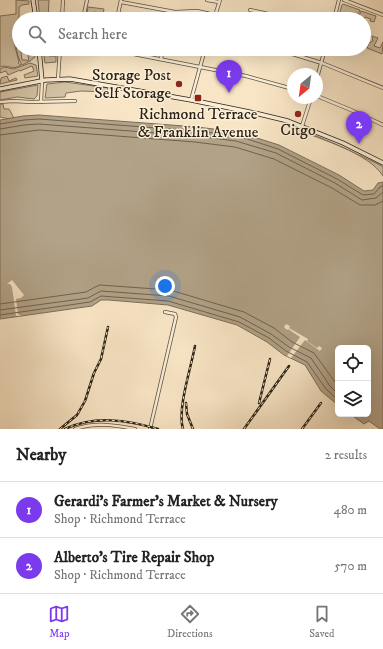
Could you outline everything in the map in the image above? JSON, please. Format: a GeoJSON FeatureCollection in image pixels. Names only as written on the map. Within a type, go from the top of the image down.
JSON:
{"type":"FeatureCollection","features":[{"type":"Feature","properties":{"kind":"main road"},"geometry":{"type":"LineString","coordinates":[[33,0],[35,12]]}},
{"type":"Feature","properties":{"kind":"main road"},"geometry":{"type":"LineString","coordinates":[[40,56],[42,81]]}},
{"type":"Feature","properties":{"kind":"main road"},"geometry":{"type":"LineString","coordinates":[[0,89],[58,79],[86,80],[191,100],[263,115],[302,126],[343,143],[383,163]]}},
{"type":"Feature","properties":{"kind":"street"},"geometry":{"type":"LineString","coordinates":[[63,12],[64,0]]}},
{"type":"Feature","properties":{"kind":"street"},"geometry":{"type":"LineString","coordinates":[[84,12],[87,0]]}},
{"type":"Feature","properties":{"kind":"street"},"geometry":{"type":"LineString","coordinates":[[207,0],[219,1],[216,12]]}},
{"type":"Feature","properties":{"kind":"street"},"geometry":{"type":"LineString","coordinates":[[336,12],[340,0]]}},
{"type":"Feature","properties":{"kind":"street"},"geometry":{"type":"LineString","coordinates":[[344,0],[383,15]]}},
{"type":"Feature","properties":{"kind":"street"},"geometry":{"type":"LineString","coordinates":[[119,12],[121,1],[175,12],[202,12]]}},
{"type":"Feature","properties":{"kind":"street"},"geometry":{"type":"LineString","coordinates":[[250,10],[259,12]]}},
{"type":"Feature","properties":{"kind":"street"},"geometry":{"type":"LineString","coordinates":[[58,79],[60,56]]}},
{"type":"Feature","properties":{"kind":"street"},"geometry":{"type":"LineString","coordinates":[[145,56],[253,78],[287,87]]}},
{"type":"Feature","properties":{"kind":"street"},"geometry":{"type":"LineString","coordinates":[[191,100],[203,56]]}},
{"type":"Feature","properties":{"kind":"street"},"geometry":{"type":"LineString","coordinates":[[303,56],[383,88]]}},
{"type":"Feature","properties":{"kind":"street"},"geometry":{"type":"LineString","coordinates":[[320,68],[324,56]]}},
{"type":"Feature","properties":{"kind":"street"},"geometry":{"type":"LineString","coordinates":[[41,102],[42,81]]}},
{"type":"Feature","properties":{"kind":"street"},"geometry":{"type":"LineString","coordinates":[[323,98],[383,125]]}},
{"type":"Feature","properties":{"kind":"street"},"geometry":{"type":"LineString","coordinates":[[0,102],[75,101]]}},
{"type":"Feature","properties":{"kind":"street"},"geometry":{"type":"LineString","coordinates":[[302,126],[309,104]]}},
{"type":"Feature","properties":{"kind":"street"},"geometry":{"type":"LineString","coordinates":[[150,429],[176,316],[175,314],[165,312]]}},
{"type":"Feature","properties":{"kind":"street"},"geometry":{"type":"LineString","coordinates":[[75,429],[100,424],[135,429]]}},
{"type":"Feature","properties":{"kind":"shaded area"},"geometry":{"type":"Polygon","coordinates":[[[16,0],[29,1],[29,4],[22,5],[19,7],[19,12],[16,12],[16,0]]]}},
{"type":"Feature","properties":{"kind":"shaded area"},"geometry":{"type":"Polygon","coordinates":[[[38,0],[49,0],[48,12],[39,12],[38,0]]]}},
{"type":"Feature","properties":{"kind":"shaded area"},"geometry":{"type":"Polygon","coordinates":[[[343,4],[360,10],[359,12],[340,12],[343,4]]]}},
{"type":"Feature","properties":{"kind":"shaded area"},"geometry":{"type":"Polygon","coordinates":[[[88,7],[104,9],[103,12],[87,12],[88,7]]]}},
{"type":"Feature","properties":{"kind":"shaded area"},"geometry":{"type":"Polygon","coordinates":[[[12,14],[12,56],[17,56],[18,63],[21,65],[18,67],[0,67],[0,16],[12,14]]]}},
{"type":"Feature","properties":{"kind":"shaded area"},"geometry":{"type":"Polygon","coordinates":[[[371,14],[376,16],[374,22],[371,21],[371,14]]]}},
{"type":"Feature","properties":{"kind":"shaded area"},"geometry":{"type":"Polygon","coordinates":[[[372,36],[378,38],[374,46],[380,48],[383,42],[382,54],[371,50],[371,42],[373,41],[372,36]]]}},
{"type":"Feature","properties":{"kind":"shaded area"},"geometry":{"type":"Polygon","coordinates":[[[18,56],[22,56],[22,60],[27,60],[28,62],[22,65],[18,56]]]}},
{"type":"Feature","properties":{"kind":"shaded area"},"geometry":{"type":"Polygon","coordinates":[[[28,56],[35,56],[35,57],[29,62],[28,56]]]}},
{"type":"Feature","properties":{"kind":"shaded area"},"geometry":{"type":"Polygon","coordinates":[[[44,56],[56,56],[56,62],[45,63],[44,56]]]}},
{"type":"Feature","properties":{"kind":"shaded area"},"geometry":{"type":"Polygon","coordinates":[[[30,63],[36,65],[38,76],[25,78],[24,75],[34,71],[32,66],[8,75],[6,71],[0,73],[0,69],[4,67],[14,69],[30,63]]]}},
{"type":"Feature","properties":{"kind":"shaded area"},"geometry":{"type":"Polygon","coordinates":[[[7,76],[9,81],[16,78],[17,80],[0,84],[1,78],[7,76]]]}},
{"type":"Feature","properties":{"kind":"shaded area"},"geometry":{"type":"Polygon","coordinates":[[[65,82],[108,88],[107,92],[81,91],[66,93],[65,97],[45,98],[47,84],[65,82]]]}},
{"type":"Feature","properties":{"kind":"shaded area"},"geometry":{"type":"Polygon","coordinates":[[[38,85],[37,96],[34,99],[17,97],[0,100],[0,92],[38,85]]]}},
{"type":"Feature","properties":{"kind":"shaded area"},"geometry":{"type":"Polygon","coordinates":[[[0,104],[3,104],[4,109],[9,109],[14,118],[10,119],[0,117],[0,104]]]}},
{"type":"Feature","properties":{"kind":"shaded area"},"geometry":{"type":"Polygon","coordinates":[[[295,127],[340,146],[380,165],[383,167],[383,176],[367,160],[330,142],[295,129],[295,127]]]}},
{"type":"Feature","properties":{"kind":"water"},"geometry":{"type":"Polygon","coordinates":[[[39,115],[197,127],[238,132],[279,145],[339,175],[364,191],[373,190],[378,183],[383,182],[383,429],[380,429],[369,421],[364,424],[354,417],[371,417],[371,345],[335,345],[335,403],[321,391],[305,365],[284,355],[267,342],[237,325],[168,305],[101,300],[92,306],[0,319],[0,120],[39,115]]]}},
{"type":"Feature","properties":{"kind":"pier"},"geometry":{"type":"Polygon","coordinates":[[[12,280],[24,295],[21,298],[16,299],[18,314],[21,316],[16,316],[12,287],[10,284],[7,284],[12,280]]]}},
{"type":"Feature","properties":{"kind":"pier"},"geometry":{"type":"Polygon","coordinates":[[[286,324],[290,326],[289,328],[308,339],[307,341],[317,348],[319,346],[322,348],[320,351],[305,340],[291,358],[287,356],[300,337],[288,329],[287,330],[284,327],[286,324]]]}},
{"type":"Feature","properties":{"kind":"railway"},"geometry":{"type":"LineString","coordinates":[[60,429],[77,415],[85,401],[94,373],[101,359],[108,327]]}},
{"type":"Feature","properties":{"kind":"railway"},"geometry":{"type":"LineString","coordinates":[[183,429],[183,400],[195,346]]}},
{"type":"Feature","properties":{"kind":"railway"},"geometry":{"type":"LineString","coordinates":[[259,403],[270,359]]}},
{"type":"Feature","properties":{"kind":"railway"},"geometry":{"type":"LineString","coordinates":[[244,429],[289,366]]}},
{"type":"Feature","properties":{"kind":"railway"},"geometry":{"type":"LineString","coordinates":[[186,403],[187,414],[193,429]]}},
{"type":"Feature","properties":{"kind":"railway"},"geometry":{"type":"LineString","coordinates":[[302,429],[321,403]]}},
{"type":"Feature","properties":{"kind":"railway"},"geometry":{"type":"LineString","coordinates":[[65,429],[99,420],[123,421],[158,429]]}},
{"type":"Feature","properties":{"kind":"place","name":"Storage Post Self Storage"},"geometry":{"type":"Point","coordinates":[179,84]}},
{"type":"Feature","properties":{"kind":"place","name":"Gerardi's Farmer's Market & Nursery"},"geometry":{"type":"Point","coordinates":[229,93]}},
{"type":"Feature","properties":{"kind":"place","name":"Richmond Terrace & Franklin Avenue"},"geometry":{"type":"Point","coordinates":[198,98]}},
{"type":"Feature","properties":{"kind":"place","name":"Citgo"},"geometry":{"type":"Point","coordinates":[298,114]}},
{"type":"Feature","properties":{"kind":"place","name":"Alberto's Tire Repair Shop"},"geometry":{"type":"Point","coordinates":[359,144]}}]}
